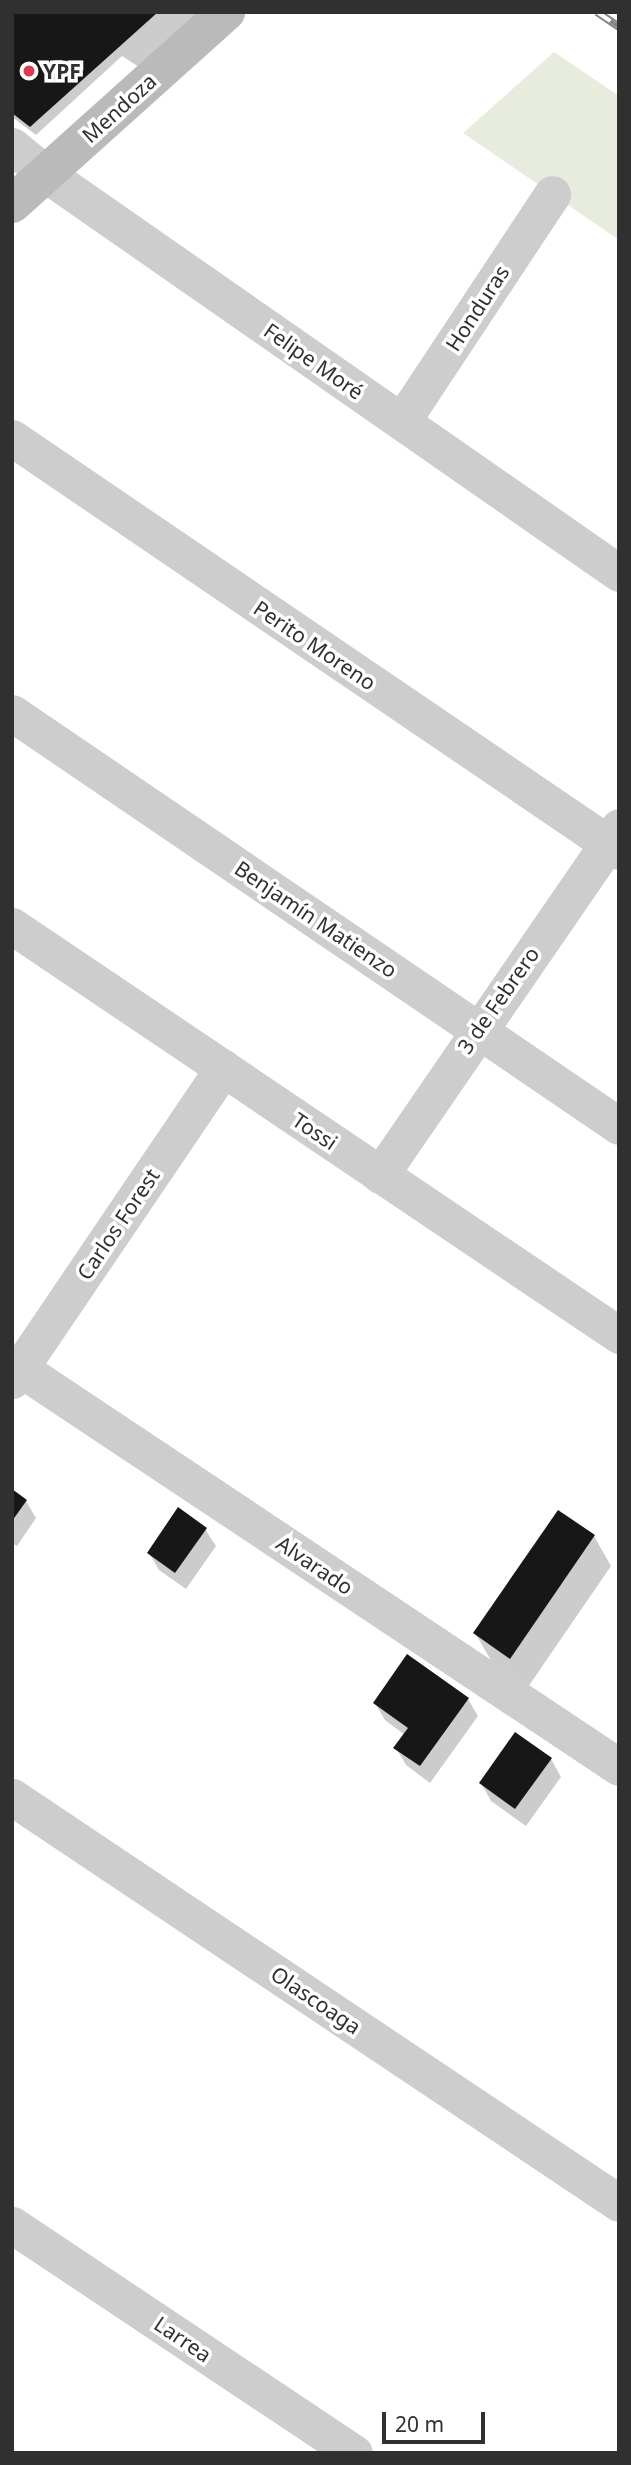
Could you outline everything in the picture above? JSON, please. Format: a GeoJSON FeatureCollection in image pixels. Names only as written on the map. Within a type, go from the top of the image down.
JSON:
{"type":"FeatureCollection","features":[{"type":"Feature","properties":{"kind":"main road","name":"Mendoza"},"geometry":{"type":"LineString","coordinates":[[12,204],[226,12]]}},
{"type":"Feature","properties":{"kind":"street","name":"Felipe Moré"},"geometry":{"type":"LineString","coordinates":[[12,146],[46,174],[619,573]]}},
{"type":"Feature","properties":{"kind":"street","name":"Honduras"},"geometry":{"type":"LineString","coordinates":[[402,421],[552,194]]}},
{"type":"Feature","properties":{"kind":"street","name":"Perito Moreno"},"geometry":{"type":"LineString","coordinates":[[12,438],[615,841]]}},
{"type":"Feature","properties":{"kind":"street","name":"Benjamín Matienzo"},"geometry":{"type":"LineString","coordinates":[[12,713],[619,1126]]}},
{"type":"Feature","properties":{"kind":"street","name":"3 de Febrero"},"geometry":{"type":"LineString","coordinates":[[380,1175],[477,1030],[615,841]]}},
{"type":"Feature","properties":{"kind":"street","name":"Tossi"},"geometry":{"type":"LineString","coordinates":[[12,926],[619,1335]]}},
{"type":"Feature","properties":{"kind":"street","name":"Carlos Forest"},"geometry":{"type":"LineString","coordinates":[[15,1370],[223,1068]]}},
{"type":"Feature","properties":{"kind":"street","name":"Alvarado"},"geometry":{"type":"LineString","coordinates":[[15,1370],[619,1767]]}},
{"type":"Feature","properties":{"kind":"street","name":"Olascoaga"},"geometry":{"type":"LineString","coordinates":[[12,1797],[619,2203]]}},
{"type":"Feature","properties":{"kind":"street","name":"Larrea"},"geometry":{"type":"LineString","coordinates":[[12,2225],[354,2453]]}},
{"type":"Feature","properties":{"kind":"shaded area"},"geometry":{"type":"Polygon","coordinates":[[[554,52],[619,96],[619,240],[463,133],[554,52]]]}},
{"type":"Feature","properties":{"kind":"building"},"geometry":{"type":"Polygon","coordinates":[[[12,12],[158,12],[30,127],[12,113],[12,12]]]}},
{"type":"Feature","properties":{"kind":"building"},"geometry":{"type":"Polygon","coordinates":[[[12,1489],[27,1500],[12,1521],[12,1489]]]}},
{"type":"Feature","properties":{"kind":"building"},"geometry":{"type":"Polygon","coordinates":[[[178,1507],[207,1528],[175,1573],[147,1553],[178,1507]]]}},
{"type":"Feature","properties":{"kind":"building"},"geometry":{"type":"Polygon","coordinates":[[[558,1510],[595,1535],[510,1659],[473,1633],[558,1510]]]}},
{"type":"Feature","properties":{"kind":"building"},"geometry":{"type":"Polygon","coordinates":[[[407,1654],[469,1698],[420,1766],[393,1748],[408,1728],[373,1703],[407,1654]]]}},
{"type":"Feature","properties":{"kind":"building"},"geometry":{"type":"Polygon","coordinates":[[[515,1732],[552,1758],[515,1809],[479,1783],[515,1732]]]}},
{"type":"Feature","properties":{"kind":"railway"},"geometry":{"type":"LineString","coordinates":[[597,12],[619,27]]}},
{"type":"Feature","properties":{"kind":"place","name":"YPF"},"geometry":{"type":"Point","coordinates":[29,71]}}]}
